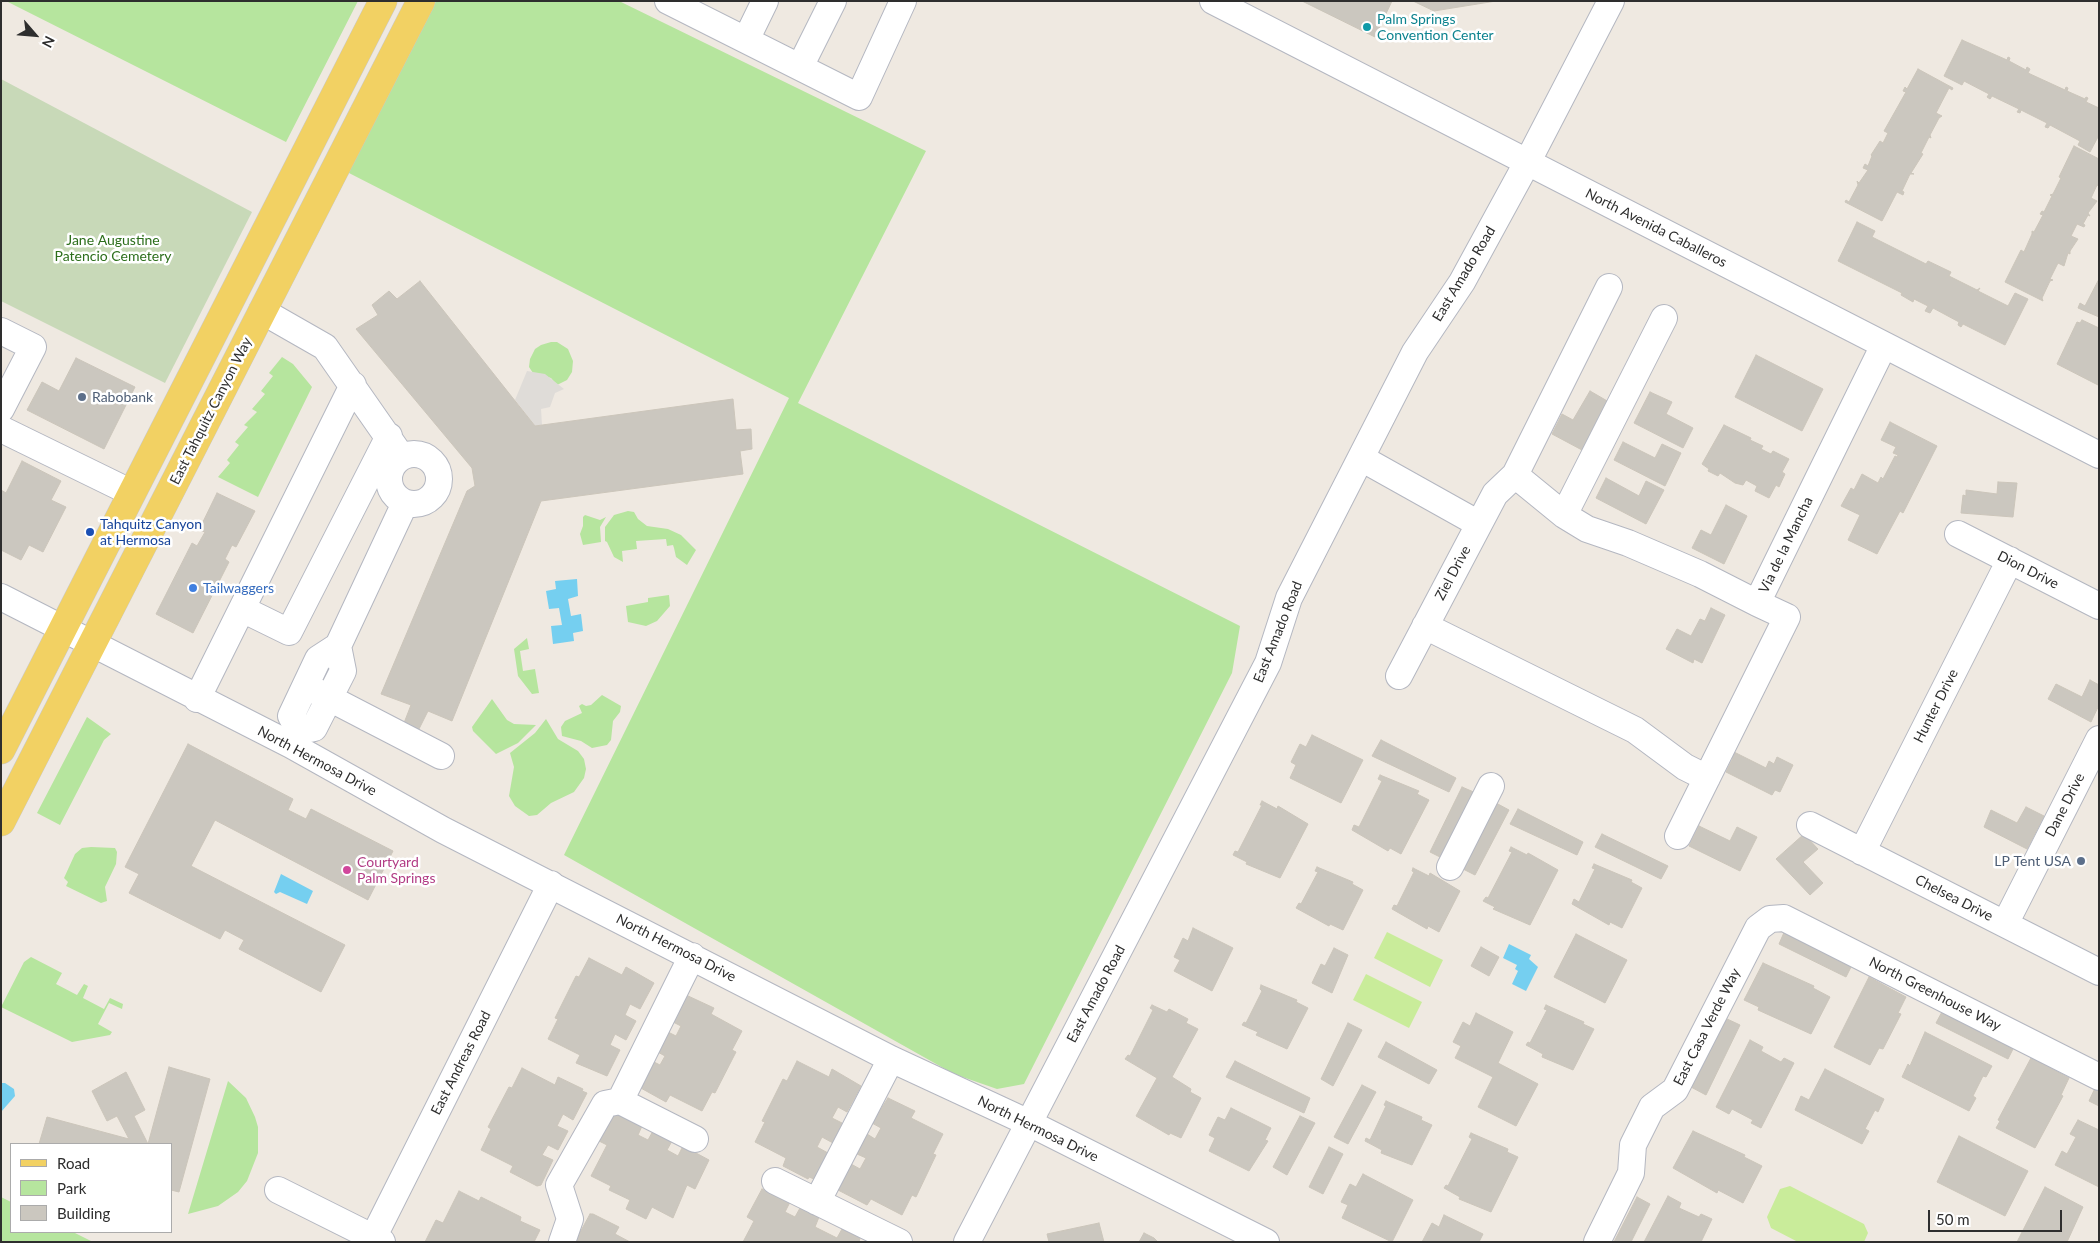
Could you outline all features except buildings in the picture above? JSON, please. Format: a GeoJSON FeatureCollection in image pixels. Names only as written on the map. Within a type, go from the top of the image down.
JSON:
{"type":"FeatureCollection","features":[{"type":"Feature","properties":{"kind":"main road"},"geometry":{"type":"LineString","coordinates":[[1,750],[383,1]]}},
{"type":"Feature","properties":{"kind":"main road","name":"East Tahquitz Canyon Way"},"geometry":{"type":"LineString","coordinates":[[1,822],[421,1]]}},
{"type":"Feature","properties":{"kind":"street"},"geometry":{"type":"LineString","coordinates":[[668,1],[701,9],[746,40],[859,97],[903,1]]}},
{"type":"Feature","properties":{"kind":"street"},"geometry":{"type":"LineString","coordinates":[[746,40],[765,1]]}},
{"type":"Feature","properties":{"kind":"street"},"geometry":{"type":"LineString","coordinates":[[800,67],[833,1]]}},
{"type":"Feature","properties":{"kind":"street","name":"North Avenida Caballeros"},"geometry":{"type":"LineString","coordinates":[[1213,1],[2099,455]]}},
{"type":"Feature","properties":{"kind":"street","name":"East Amado Road"},"geometry":{"type":"LineString","coordinates":[[967,1242],[1268,663],[1289,598],[1415,352],[1462,282],[1528,161],[1611,1]]}},
{"type":"Feature","properties":{"kind":"street","name":"Ziel Drive"},"geometry":{"type":"LineString","coordinates":[[1399,676],[1494,494],[1514,475],[1609,287]]}},
{"type":"Feature","properties":{"kind":"street"},"geometry":{"type":"LineString","coordinates":[[262,311],[325,347],[395,446],[425,457],[432,462],[438,476],[435,492],[422,503],[405,502],[392,492],[389,484],[395,446]]}},
{"type":"Feature","properties":{"kind":"street"},"geometry":{"type":"LineString","coordinates":[[1564,515],[1664,318]]}},
{"type":"Feature","properties":{"kind":"street"},"geometry":{"type":"LineString","coordinates":[[1,331],[33,347],[1,409]]}},
{"type":"Feature","properties":{"kind":"street","name":"Via de la Mancha"},"geometry":{"type":"LineString","coordinates":[[1678,836],[1787,617],[1757,603],[1884,345]]}},
{"type":"Feature","properties":{"kind":"street"},"geometry":{"type":"LineString","coordinates":[[197,699],[353,385]]}},
{"type":"Feature","properties":{"kind":"street"},"geometry":{"type":"LineString","coordinates":[[1,429],[132,493]]}},
{"type":"Feature","properties":{"kind":"street"},"geometry":{"type":"LineString","coordinates":[[242,608],[289,632],[395,446]]}},
{"type":"Feature","properties":{"kind":"street"},"geometry":{"type":"LineString","coordinates":[[1361,458],[1479,524]]}},
{"type":"Feature","properties":{"kind":"street"},"geometry":{"type":"LineString","coordinates":[[1514,475],[1564,515],[1587,529],[1628,543],[1700,574],[1757,603]]}},
{"type":"Feature","properties":{"kind":"street"},"geometry":{"type":"LineString","coordinates":[[338,646],[343,670],[314,728],[296,738],[291,716],[318,659],[338,646],[405,502]]}},
{"type":"Feature","properties":{"kind":"street","name":"Dion Drive"},"geometry":{"type":"LineString","coordinates":[[1958,534],[2099,606]]}},
{"type":"Feature","properties":{"kind":"street","name":"Hunter Drive"},"geometry":{"type":"LineString","coordinates":[[1862,852],[2010,560]]}},
{"type":"Feature","properties":{"kind":"street","name":"North Hermosa Drive"},"geometry":{"type":"LineString","coordinates":[[1,597],[197,699],[296,738],[443,830],[891,1059],[1029,1123],[1250,1239]]}},
{"type":"Feature","properties":{"kind":"street"},"geometry":{"type":"LineString","coordinates":[[1425,626],[1635,730],[1685,767],[1707,778]]}},
{"type":"Feature","properties":{"kind":"street"},"geometry":{"type":"LineString","coordinates":[[306,686],[441,756]]}},
{"type":"Feature","properties":{"kind":"street","name":"Dane Drive"},"geometry":{"type":"LineString","coordinates":[[2004,924],[2099,739]]}},
{"type":"Feature","properties":{"kind":"street"},"geometry":{"type":"LineString","coordinates":[[1450,867],[1491,786]]}},
{"type":"Feature","properties":{"kind":"street","name":"Chelsea Drive"},"geometry":{"type":"LineString","coordinates":[[1810,825],[2099,972]]}},
{"type":"Feature","properties":{"kind":"street","name":"East Andreas Road"},"geometry":{"type":"LineString","coordinates":[[375,1240],[551,884]]}},
{"type":"Feature","properties":{"kind":"street","name":"North Greenhouse Way"},"geometry":{"type":"LineString","coordinates":[[1770,919],[1784,918],[2099,1077]]}},
{"type":"Feature","properties":{"kind":"street","name":"East Casa Verde Way"},"geometry":{"type":"LineString","coordinates":[[1598,1242],[1631,1173],[1633,1145],[1652,1107],[1676,1090],[1758,928],[1770,919]]}},
{"type":"Feature","properties":{"kind":"street"},"geometry":{"type":"LineString","coordinates":[[620,1101],[692,956]]}},
{"type":"Feature","properties":{"kind":"street"},"geometry":{"type":"LineString","coordinates":[[817,1202],[891,1059]]}},
{"type":"Feature","properties":{"kind":"street"},"geometry":{"type":"LineString","coordinates":[[562,1242],[570,1219],[559,1185],[605,1104],[620,1101],[695,1139]]}},
{"type":"Feature","properties":{"kind":"street"},"geometry":{"type":"LineString","coordinates":[[775,1181],[899,1242]]}},
{"type":"Feature","properties":{"kind":"street"},"geometry":{"type":"LineString","coordinates":[[278,1190],[375,1240]]}},
{"type":"Feature","properties":{"kind":"green space"},"geometry":{"type":"Polygon","coordinates":[[[6,1],[358,1],[286,142],[6,1]]]}},
{"type":"Feature","properties":{"kind":"green space"},"geometry":{"type":"Polygon","coordinates":[[[436,1],[619,1],[926,151],[798,403],[1240,626],[1232,673],[1024,1084],[997,1089],[954,1074],[564,855],[789,398],[347,172],[436,1]]]}},
{"type":"Feature","properties":{"kind":"green space","name":"Jane Augustine Patencio Cemetery"},"geometry":{"type":"Polygon","coordinates":[[[1,79],[252,212],[165,383],[1,301],[1,79]]]}},
{"type":"Feature","properties":{"kind":"green space"},"geometry":{"type":"Polygon","coordinates":[[[551,342],[557,342],[568,349],[573,361],[572,372],[567,380],[557,385],[551,378],[533,373],[529,367],[530,359],[535,349],[551,342]]]}},
{"type":"Feature","properties":{"kind":"green space"},"geometry":{"type":"Polygon","coordinates":[[[282,357],[293,364],[312,387],[258,497],[218,477],[230,463],[227,460],[239,445],[235,442],[248,427],[244,425],[257,412],[252,409],[265,394],[261,391],[273,376],[269,373],[282,357]]]}},
{"type":"Feature","properties":{"kind":"green space"},"geometry":{"type":"Polygon","coordinates":[[[628,511],[634,512],[638,519],[647,526],[668,529],[681,535],[696,550],[687,565],[676,557],[673,545],[667,546],[666,539],[636,541],[637,549],[622,551],[623,562],[614,557],[605,541],[605,527],[614,515],[628,511]]]}},
{"type":"Feature","properties":{"kind":"green space"},"geometry":{"type":"Polygon","coordinates":[[[585,515],[600,520],[606,517],[600,527],[601,542],[583,545],[580,534],[585,515]]]}},
{"type":"Feature","properties":{"kind":"green space"},"geometry":{"type":"Polygon","coordinates":[[[669,595],[670,606],[657,621],[646,626],[628,622],[626,606],[648,602],[648,598],[669,595]]]}},
{"type":"Feature","properties":{"kind":"green space"},"geometry":{"type":"Polygon","coordinates":[[[527,638],[529,649],[520,651],[523,671],[535,669],[539,693],[532,694],[518,676],[514,649],[527,638]]]}},
{"type":"Feature","properties":{"kind":"green space"},"geometry":{"type":"Polygon","coordinates":[[[602,695],[621,706],[620,712],[613,721],[611,740],[607,745],[592,748],[581,741],[562,736],[561,727],[565,721],[582,713],[579,706],[582,704],[586,706],[591,705],[602,695]]]}},
{"type":"Feature","properties":{"kind":"green space"},"geometry":{"type":"Polygon","coordinates":[[[492,699],[507,720],[514,724],[536,725],[518,743],[496,754],[473,731],[472,727],[492,699]]]}},
{"type":"Feature","properties":{"kind":"green space"},"geometry":{"type":"Polygon","coordinates":[[[87,717],[111,734],[104,740],[60,825],[37,813],[87,717]]]}},
{"type":"Feature","properties":{"kind":"green space"},"geometry":{"type":"Polygon","coordinates":[[[546,719],[558,739],[578,751],[584,759],[586,769],[584,778],[574,792],[551,803],[537,815],[529,816],[515,806],[509,796],[514,767],[510,753],[535,733],[546,719]]]}},
{"type":"Feature","properties":{"kind":"green space"},"geometry":{"type":"Polygon","coordinates":[[[82,848],[115,848],[117,852],[116,864],[105,887],[107,901],[101,903],[66,886],[68,882],[64,878],[75,854],[82,848]]]}},
{"type":"Feature","properties":{"kind":"green space"},"geometry":{"type":"Polygon","coordinates":[[[1387,932],[1443,960],[1430,987],[1374,958],[1387,932]]]}},
{"type":"Feature","properties":{"kind":"green space"},"geometry":{"type":"Polygon","coordinates":[[[31,957],[62,973],[56,984],[77,995],[84,984],[88,986],[83,998],[104,1009],[110,998],[123,1004],[122,1009],[109,1003],[98,1024],[112,1032],[110,1035],[72,1042],[1,1007],[24,962],[31,957]]]}},
{"type":"Feature","properties":{"kind":"green space"},"geometry":{"type":"Polygon","coordinates":[[[1366,974],[1422,1002],[1409,1028],[1353,1000],[1366,974]]]}},
{"type":"Feature","properties":{"kind":"green space"},"geometry":{"type":"Polygon","coordinates":[[[228,1081],[246,1098],[255,1117],[258,1127],[258,1153],[247,1181],[238,1192],[218,1206],[188,1214],[228,1081]]]}},
{"type":"Feature","properties":{"kind":"green space"},"geometry":{"type":"Polygon","coordinates":[[[1790,1186],[1864,1224],[1868,1233],[1864,1242],[1798,1242],[1771,1228],[1767,1217],[1780,1189],[1790,1186]]]}},
{"type":"Feature","properties":{"kind":"green space"},"geometry":{"type":"Polygon","coordinates":[[[1,1197],[10,1202],[10,1233],[75,1233],[93,1242],[1,1242],[1,1197]]]}},
{"type":"Feature","properties":{"kind":"shaded area"},"geometry":{"type":"Polygon","coordinates":[[[527,371],[545,374],[564,389],[555,393],[550,407],[541,409],[542,425],[535,426],[515,400],[527,371]]]}},
{"type":"Feature","properties":{"kind":"water"},"geometry":{"type":"Polygon","coordinates":[[[577,579],[578,596],[568,599],[571,616],[581,614],[583,631],[573,633],[574,641],[553,644],[551,626],[562,625],[559,608],[549,609],[546,591],[556,589],[555,581],[577,579]]]}},
{"type":"Feature","properties":{"kind":"water"},"geometry":{"type":"Polygon","coordinates":[[[281,874],[313,891],[307,904],[280,892],[276,894],[274,892],[281,874]]]}},
{"type":"Feature","properties":{"kind":"water"},"geometry":{"type":"Polygon","coordinates":[[[1509,944],[1531,955],[1529,959],[1538,967],[1526,991],[1512,984],[1518,971],[1515,969],[1517,965],[1503,958],[1509,944]]]}},
{"type":"Feature","properties":{"kind":"water"},"geometry":{"type":"Polygon","coordinates":[[[1,1083],[5,1083],[14,1089],[15,1096],[1,1112],[1,1083]]]}},
{"type":"Feature","properties":{"kind":"place","name":"Palm Springs Convention Center"},"geometry":{"type":"Point","coordinates":[1367,27]}},
{"type":"Feature","properties":{"kind":"place","name":"Rabobank"},"geometry":{"type":"Point","coordinates":[82,397]}},
{"type":"Feature","properties":{"kind":"place","name":"Tahquitz Canyon at Hermosa"},"geometry":{"type":"Point","coordinates":[90,532]}},
{"type":"Feature","properties":{"kind":"place","name":"Tailwaggers"},"geometry":{"type":"Point","coordinates":[193,588]}},
{"type":"Feature","properties":{"kind":"place","name":"LP Tent USA"},"geometry":{"type":"Point","coordinates":[2081,861]}},
{"type":"Feature","properties":{"kind":"place","name":"Courtyard Palm Springs"},"geometry":{"type":"Point","coordinates":[347,870]}}]}
